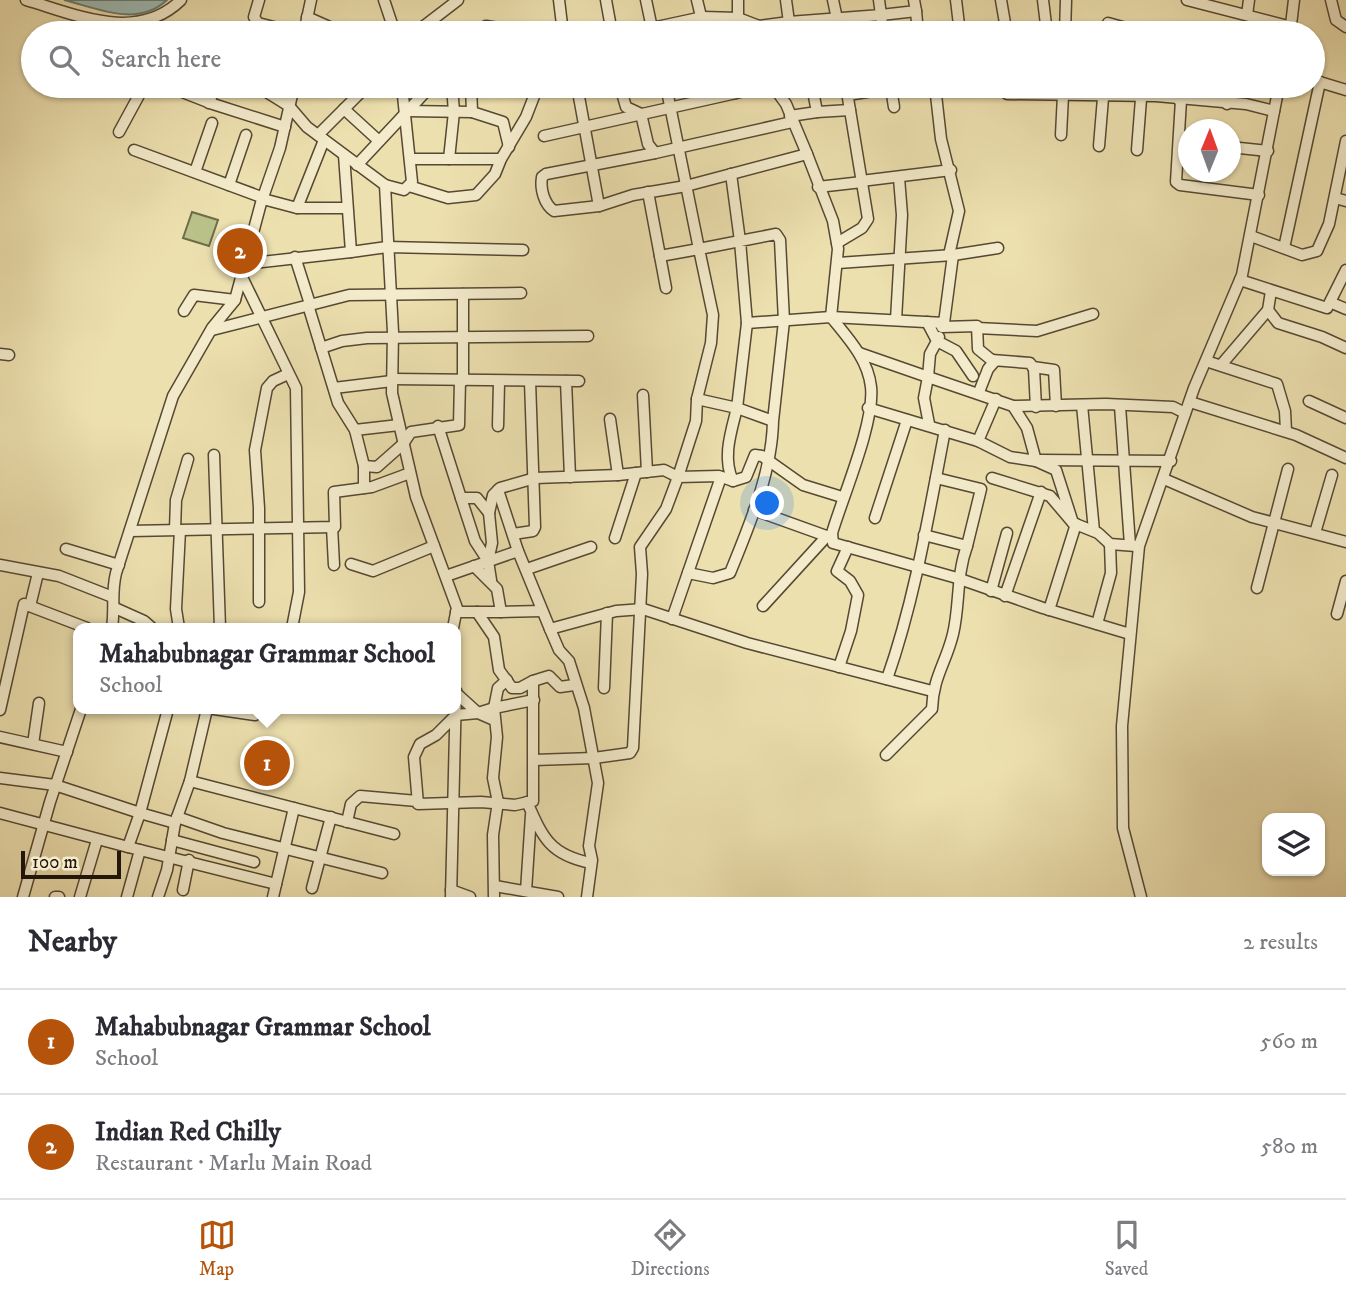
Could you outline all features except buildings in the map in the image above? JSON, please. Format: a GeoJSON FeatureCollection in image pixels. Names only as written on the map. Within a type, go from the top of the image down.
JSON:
{"type":"FeatureCollection","features":[{"type":"Feature","properties":{"kind":"street"},"geometry":{"type":"LineString","coordinates":[[26,0],[101,21]]}},
{"type":"Feature","properties":{"kind":"street"},"geometry":{"type":"LineString","coordinates":[[146,21],[167,13],[181,0]]}},
{"type":"Feature","properties":{"kind":"street"},"geometry":{"type":"LineString","coordinates":[[257,21],[254,17],[259,0]]}},
{"type":"Feature","properties":{"kind":"street"},"geometry":{"type":"LineString","coordinates":[[306,21],[311,0]]}},
{"type":"Feature","properties":{"kind":"street"},"geometry":{"type":"LineString","coordinates":[[384,0],[391,21]]}},
{"type":"Feature","properties":{"kind":"street"},"geometry":{"type":"LineString","coordinates":[[431,21],[458,0]]}},
{"type":"Feature","properties":{"kind":"street"},"geometry":{"type":"LineString","coordinates":[[559,0],[562,21]]}},
{"type":"Feature","properties":{"kind":"street"},"geometry":{"type":"LineString","coordinates":[[606,0],[610,21]]}},
{"type":"Feature","properties":{"kind":"street"},"geometry":{"type":"LineString","coordinates":[[646,0],[651,21]]}},
{"type":"Feature","properties":{"kind":"street"},"geometry":{"type":"LineString","coordinates":[[697,0],[704,21]]}},
{"type":"Feature","properties":{"kind":"street"},"geometry":{"type":"LineString","coordinates":[[738,0],[738,18]]}},
{"type":"Feature","properties":{"kind":"street"},"geometry":{"type":"LineString","coordinates":[[786,0],[789,21]]}},
{"type":"Feature","properties":{"kind":"street"},"geometry":{"type":"LineString","coordinates":[[833,0],[838,19]]}},
{"type":"Feature","properties":{"kind":"street"},"geometry":{"type":"LineString","coordinates":[[879,0],[882,21]]}},
{"type":"Feature","properties":{"kind":"street"},"geometry":{"type":"LineString","coordinates":[[956,0],[959,21]]}},
{"type":"Feature","properties":{"kind":"street"},"geometry":{"type":"LineString","coordinates":[[1001,0],[1004,21]]}},
{"type":"Feature","properties":{"kind":"street"},"geometry":{"type":"LineString","coordinates":[[1043,0],[1046,21]]}},
{"type":"Feature","properties":{"kind":"street"},"geometry":{"type":"LineString","coordinates":[[1065,21],[1066,0]]}},
{"type":"Feature","properties":{"kind":"street"},"geometry":{"type":"LineString","coordinates":[[1187,0],[1265,21]]}},
{"type":"Feature","properties":{"kind":"street"},"geometry":{"type":"LineString","coordinates":[[1247,15],[1249,0]]}},
{"type":"Feature","properties":{"kind":"street"},"geometry":{"type":"LineString","coordinates":[[1292,21],[1294,0]]}},
{"type":"Feature","properties":{"kind":"street"},"geometry":{"type":"LineString","coordinates":[[1331,0],[1336,20],[1346,27]]}},
{"type":"Feature","properties":{"kind":"street"},"geometry":{"type":"LineString","coordinates":[[805,21],[881,15],[915,5]]}},
{"type":"Feature","properties":{"kind":"street"},"geometry":{"type":"LineString","coordinates":[[689,21],[703,17],[738,18],[744,21]]}},
{"type":"Feature","properties":{"kind":"street"},"geometry":{"type":"LineString","coordinates":[[307,18],[314,21]]}},
{"type":"Feature","properties":{"kind":"street"},"geometry":{"type":"LineString","coordinates":[[1325,84],[1346,90]]}},
{"type":"Feature","properties":{"kind":"street"},"geometry":{"type":"LineString","coordinates":[[120,132],[138,98]]}},
{"type":"Feature","properties":{"kind":"street"},"geometry":{"type":"LineString","coordinates":[[197,98],[285,127]]}},
{"type":"Feature","properties":{"kind":"street"},"geometry":{"type":"LineString","coordinates":[[209,103],[211,98]]}},
{"type":"Feature","properties":{"kind":"street"},"geometry":{"type":"LineString","coordinates":[[276,98],[289,106],[321,138],[385,185],[404,190],[412,182],[404,98]]}},
{"type":"Feature","properties":{"kind":"street"},"geometry":{"type":"LineString","coordinates":[[113,623],[115,608],[110,596],[118,565],[173,397],[212,330],[234,300],[285,127],[291,98]]}},
{"type":"Feature","properties":{"kind":"street"},"geometry":{"type":"LineString","coordinates":[[297,208],[321,138],[355,98]]}},
{"type":"Feature","properties":{"kind":"street"},"geometry":{"type":"LineString","coordinates":[[358,165],[420,98]]}},
{"type":"Feature","properties":{"kind":"street"},"geometry":{"type":"LineString","coordinates":[[449,159],[453,98]]}},
{"type":"Feature","properties":{"kind":"street"},"geometry":{"type":"LineString","coordinates":[[471,98],[472,112]]}},
{"type":"Feature","properties":{"kind":"street"},"geometry":{"type":"LineString","coordinates":[[409,186],[448,198],[476,195],[495,174],[533,98]]}},
{"type":"Feature","properties":{"kind":"street"},"geometry":{"type":"LineString","coordinates":[[579,98],[599,206]]}},
{"type":"Feature","properties":{"kind":"street"},"geometry":{"type":"LineString","coordinates":[[623,98],[626,107],[641,114]]}},
{"type":"Feature","properties":{"kind":"street"},"geometry":{"type":"LineString","coordinates":[[534,760],[594,758],[630,753],[633,748],[640,609],[640,547],[666,509],[696,421],[697,399],[711,342],[713,315],[669,98]]}},
{"type":"Feature","properties":{"kind":"street"},"geometry":{"type":"LineString","coordinates":[[544,136],[672,108],[705,98]]}},
{"type":"Feature","properties":{"kind":"street"},"geometry":{"type":"LineString","coordinates":[[762,607],[830,537],[862,444],[871,388],[859,353],[831,317],[838,263],[833,221],[807,154],[780,98]]}},
{"type":"Feature","properties":{"kind":"street"},"geometry":{"type":"LineString","coordinates":[[814,98],[817,112]]}},
{"type":"Feature","properties":{"kind":"street"},"geometry":{"type":"LineString","coordinates":[[837,243],[862,228],[867,219],[848,98]]}},
{"type":"Feature","properties":{"kind":"street"},"geometry":{"type":"LineString","coordinates":[[893,98],[894,107]]}},
{"type":"Feature","properties":{"kind":"street"},"geometry":{"type":"LineString","coordinates":[[929,424],[924,398],[930,354],[943,325],[959,211],[951,170],[941,139],[936,98]]}},
{"type":"Feature","properties":{"kind":"street"},"geometry":{"type":"LineString","coordinates":[[1061,135],[1064,98]]}},
{"type":"Feature","properties":{"kind":"street"},"geometry":{"type":"LineString","coordinates":[[1099,146],[1104,98]]}},
{"type":"Feature","properties":{"kind":"street"},"geometry":{"type":"LineString","coordinates":[[1137,150],[1141,98]]}},
{"type":"Feature","properties":{"kind":"street"},"geometry":{"type":"LineString","coordinates":[[1172,98],[1274,111]]}},
{"type":"Feature","properties":{"kind":"street"},"geometry":{"type":"LineString","coordinates":[[1227,104],[1228,98]]}},
{"type":"Feature","properties":{"kind":"street"},"geometry":{"type":"LineString","coordinates":[[1134,545],[1164,479],[1185,413],[1240,280],[1251,236],[1277,98]]}},
{"type":"Feature","properties":{"kind":"street"},"geometry":{"type":"LineString","coordinates":[[1284,248],[1313,98]]}},
{"type":"Feature","properties":{"kind":"street"},"geometry":{"type":"LineString","coordinates":[[1180,100],[1182,119]]}},
{"type":"Feature","properties":{"kind":"street"},"geometry":{"type":"LineString","coordinates":[[344,109],[379,142]]}},
{"type":"Feature","properties":{"kind":"street"},"geometry":{"type":"LineString","coordinates":[[807,154],[599,206],[554,211],[547,204],[542,191],[545,174],[654,153],[817,112],[850,110]]}},
{"type":"Feature","properties":{"kind":"street"},"geometry":{"type":"LineString","coordinates":[[406,113],[472,112],[503,122],[509,147]]}},
{"type":"Feature","properties":{"kind":"street"},"geometry":{"type":"LineString","coordinates":[[641,114],[648,144],[654,153]]}},
{"type":"Feature","properties":{"kind":"street"},"geometry":{"type":"LineString","coordinates":[[195,173],[212,123]]}},
{"type":"Feature","properties":{"kind":"street"},"geometry":{"type":"LineString","coordinates":[[229,185],[246,135]]}},
{"type":"Feature","properties":{"kind":"street"},"geometry":{"type":"LineString","coordinates":[[1251,236],[1307,256],[1317,251],[1325,239],[1346,141]]}},
{"type":"Feature","properties":{"kind":"street"},"geometry":{"type":"LineString","coordinates":[[1241,148],[1268,151]]}},
{"type":"Feature","properties":{"kind":"street"},"geometry":{"type":"LineString","coordinates":[[134,150],[297,208],[346,208]]}},
{"type":"Feature","properties":{"kind":"street"},"geometry":{"type":"LineString","coordinates":[[344,155],[351,252]]}},
{"type":"Feature","properties":{"kind":"street"},"geometry":{"type":"LineString","coordinates":[[410,159],[501,159]]}},
{"type":"Feature","properties":{"kind":"street"},"geometry":{"type":"LineString","coordinates":[[818,187],[951,170]]}},
{"type":"Feature","properties":{"kind":"street"},"geometry":{"type":"LineString","coordinates":[[732,174],[747,323],[737,408],[727,457],[727,469],[733,481]]}},
{"type":"Feature","properties":{"kind":"street"},"geometry":{"type":"LineString","coordinates":[[896,320],[897,258],[902,215],[899,178]]}},
{"type":"Feature","properties":{"kind":"street"},"geometry":{"type":"LineString","coordinates":[[1178,178],[1177,184],[1259,195]]}},
{"type":"Feature","properties":{"kind":"street"},"geometry":{"type":"LineString","coordinates":[[385,185],[393,338],[392,380],[399,425],[410,473],[456,612],[454,623]]}},
{"type":"Feature","properties":{"kind":"street"},"geometry":{"type":"LineString","coordinates":[[648,192],[666,288]]}},
{"type":"Feature","properties":{"kind":"street"},"geometry":{"type":"LineString","coordinates":[[1335,198],[1346,201]]}},
{"type":"Feature","properties":{"kind":"street"},"geometry":{"type":"LineString","coordinates":[[660,256],[769,234],[778,236],[784,321],[768,459],[754,510],[730,573],[713,578],[688,573]]}},
{"type":"Feature","properties":{"kind":"street"},"geometry":{"type":"LineString","coordinates":[[244,264],[387,247],[523,250]]}},
{"type":"Feature","properties":{"kind":"street"},"geometry":{"type":"LineString","coordinates":[[838,263],[951,255],[998,248]]}},
{"type":"Feature","properties":{"kind":"street"},"geometry":{"type":"LineString","coordinates":[[295,257],[339,407],[355,430],[364,466],[364,488]]}},
{"type":"Feature","properties":{"kind":"street"},"geometry":{"type":"LineString","coordinates":[[1240,280],[1327,308],[1332,303],[1346,270]]}},
{"type":"Feature","properties":{"kind":"street"},"geometry":{"type":"LineString","coordinates":[[241,275],[296,388],[299,592],[293,623]]}},
{"type":"Feature","properties":{"kind":"street"},"geometry":{"type":"LineString","coordinates":[[1221,365],[1268,310],[1271,291]]}},
{"type":"Feature","properties":{"kind":"street"},"geometry":{"type":"LineString","coordinates":[[212,330],[349,295],[521,293]]}},
{"type":"Feature","properties":{"kind":"street"},"geometry":{"type":"LineString","coordinates":[[364,466],[377,467],[403,444],[411,432],[459,425],[463,294]]}},
{"type":"Feature","properties":{"kind":"street"},"geometry":{"type":"LineString","coordinates":[[184,311],[194,295],[234,300]]}},
{"type":"Feature","properties":{"kind":"street"},"geometry":{"type":"LineString","coordinates":[[1332,303],[1346,309]]}},
{"type":"Feature","properties":{"kind":"street"},"geometry":{"type":"LineString","coordinates":[[1268,310],[1278,323],[1346,348]]}},
{"type":"Feature","properties":{"kind":"street"},"geometry":{"type":"LineString","coordinates":[[747,323],[831,317],[1037,331],[1093,314]]}},
{"type":"Feature","properties":{"kind":"street"},"geometry":{"type":"LineString","coordinates":[[927,322],[937,341],[956,352],[973,376]]}},
{"type":"Feature","properties":{"kind":"street"},"geometry":{"type":"LineString","coordinates":[[977,328],[978,349],[992,360],[1025,362],[1033,367],[1054,370],[1056,406]]}},
{"type":"Feature","properties":{"kind":"street"},"geometry":{"type":"LineString","coordinates":[[321,348],[342,341],[393,338],[588,336]]}},
{"type":"Feature","properties":{"kind":"street"},"geometry":{"type":"LineString","coordinates":[[859,353],[979,392],[1013,406],[1173,407],[1185,413]]}},
{"type":"Feature","properties":{"kind":"street"},"geometry":{"type":"LineString","coordinates":[[979,392],[988,369],[994,362],[992,360]]}},
{"type":"Feature","properties":{"kind":"street"},"geometry":{"type":"LineString","coordinates":[[1206,361],[1277,384],[1285,411],[1286,431]]}},
{"type":"Feature","properties":{"kind":"street"},"geometry":{"type":"LineString","coordinates":[[1033,367],[1036,407]]}},
{"type":"Feature","properties":{"kind":"street"},"geometry":{"type":"LineString","coordinates":[[259,602],[255,450],[267,388],[273,381],[288,374]]}},
{"type":"Feature","properties":{"kind":"street"},"geometry":{"type":"LineString","coordinates":[[334,388],[392,380],[579,381]]}},
{"type":"Feature","properties":{"kind":"street"},"geometry":{"type":"LineString","coordinates":[[513,534],[534,530],[535,478],[530,434],[530,381]]}},
{"type":"Feature","properties":{"kind":"street"},"geometry":{"type":"LineString","coordinates":[[566,381],[570,477]]}},
{"type":"Feature","properties":{"kind":"street"},"geometry":{"type":"LineString","coordinates":[[498,426],[499,382]]}},
{"type":"Feature","properties":{"kind":"street"},"geometry":{"type":"LineString","coordinates":[[615,538],[642,473],[643,395]]}},
{"type":"Feature","properties":{"kind":"street"},"geometry":{"type":"LineString","coordinates":[[697,399],[737,408],[773,421]]}},
{"type":"Feature","properties":{"kind":"street"},"geometry":{"type":"LineString","coordinates":[[978,441],[996,399]]}},
{"type":"Feature","properties":{"kind":"street"},"geometry":{"type":"LineString","coordinates":[[1309,401],[1346,418]]}},
{"type":"Feature","properties":{"kind":"street"},"geometry":{"type":"LineString","coordinates":[[1190,402],[1286,431],[1346,458]]}},
{"type":"Feature","properties":{"kind":"street"},"geometry":{"type":"LineString","coordinates":[[1082,405],[1094,531]]}},
{"type":"Feature","properties":{"kind":"street"},"geometry":{"type":"LineString","coordinates":[[1013,406],[1027,428],[1036,461]]}},
{"type":"Feature","properties":{"kind":"street"},"geometry":{"type":"LineString","coordinates":[[1120,406],[1134,545],[1122,726],[1123,828],[1140,897]]}},
{"type":"Feature","properties":{"kind":"street"},"geometry":{"type":"LineString","coordinates":[[868,408],[929,424],[978,441],[1010,457],[1036,461],[1171,461]]}},
{"type":"Feature","properties":{"kind":"street"},"geometry":{"type":"LineString","coordinates":[[610,419],[618,475]]}},
{"type":"Feature","properties":{"kind":"street"},"geometry":{"type":"LineString","coordinates":[[876,518],[907,420]]}},
{"type":"Feature","properties":{"kind":"street"},"geometry":{"type":"LineString","coordinates":[[355,430],[399,425]]}},
{"type":"Feature","properties":{"kind":"street"},"geometry":{"type":"LineString","coordinates":[[438,426],[475,541],[488,561]]}},
{"type":"Feature","properties":{"kind":"street"},"geometry":{"type":"LineString","coordinates":[[887,679],[900,641],[918,568],[945,430]]}},
{"type":"Feature","properties":{"kind":"street"},"geometry":{"type":"LineString","coordinates":[[214,455],[220,623]]}},
{"type":"Feature","properties":{"kind":"street"},"geometry":{"type":"LineString","coordinates":[[461,498],[477,498],[535,478],[618,475],[664,470],[678,477],[721,477],[733,481],[746,477],[755,455],[768,459],[803,485],[842,497]]}},
{"type":"Feature","properties":{"kind":"street"},"geometry":{"type":"LineString","coordinates":[[178,623],[176,500],[188,459]]}},
{"type":"Feature","properties":{"kind":"street"},"geometry":{"type":"LineString","coordinates":[[1036,461],[1056,470],[1074,523],[1049,610]]}},
{"type":"Feature","properties":{"kind":"street"},"geometry":{"type":"LineString","coordinates":[[1257,588],[1288,469]]}},
{"type":"Feature","properties":{"kind":"street"},"geometry":{"type":"LineString","coordinates":[[334,565],[334,492],[364,488],[410,473]]}},
{"type":"Feature","properties":{"kind":"street"},"geometry":{"type":"LineString","coordinates":[[1315,533],[1332,475]]}},
{"type":"Feature","properties":{"kind":"street"},"geometry":{"type":"LineString","coordinates":[[672,619],[721,477]]}},
{"type":"Feature","properties":{"kind":"street"},"geometry":{"type":"LineString","coordinates":[[886,755],[915,723],[932,709],[932,691],[952,636],[957,578],[981,489],[936,478]]}},
{"type":"Feature","properties":{"kind":"street"},"geometry":{"type":"LineString","coordinates":[[992,478],[1050,496],[1074,523],[1094,531],[1110,544],[1134,545]]}},
{"type":"Feature","properties":{"kind":"street"},"geometry":{"type":"LineString","coordinates":[[1164,479],[1252,517],[1346,541]]}},
{"type":"Feature","properties":{"kind":"street"},"geometry":{"type":"LineString","coordinates":[[1005,596],[1041,492]]}},
{"type":"Feature","properties":{"kind":"street"},"geometry":{"type":"LineString","coordinates":[[491,580],[488,561],[492,543],[489,513],[495,493]]}},
{"type":"Feature","properties":{"kind":"street"},"geometry":{"type":"LineString","coordinates":[[495,493],[559,650],[569,661],[583,708],[598,783],[589,846],[591,863],[587,897]]}},
{"type":"Feature","properties":{"kind":"street"},"geometry":{"type":"LineString","coordinates":[[477,498],[489,513]]}},
{"type":"Feature","properties":{"kind":"street"},"geometry":{"type":"LineString","coordinates":[[754,510],[830,537],[833,543],[957,578],[1005,596],[1130,634]]}},
{"type":"Feature","properties":{"kind":"street"},"geometry":{"type":"LineString","coordinates":[[130,531],[332,527]]}},
{"type":"Feature","properties":{"kind":"street"},"geometry":{"type":"LineString","coordinates":[[991,591],[1007,533]]}},
{"type":"Feature","properties":{"kind":"street"},"geometry":{"type":"LineString","coordinates":[[924,535],[967,547]]}},
{"type":"Feature","properties":{"kind":"street"},"geometry":{"type":"LineString","coordinates":[[1097,624],[1111,573],[1110,544]]}},
{"type":"Feature","properties":{"kind":"street"},"geometry":{"type":"LineString","coordinates":[[351,564],[373,571],[434,546]]}},
{"type":"Feature","properties":{"kind":"street"},"geometry":{"type":"LineString","coordinates":[[527,569],[591,547]]}},
{"type":"Feature","properties":{"kind":"street"},"geometry":{"type":"LineString","coordinates":[[839,667],[851,631],[858,595],[850,581],[836,571],[848,547]]}},
{"type":"Feature","properties":{"kind":"street"},"geometry":{"type":"LineString","coordinates":[[66,549],[118,565]]}},
{"type":"Feature","properties":{"kind":"street"},"geometry":{"type":"LineString","coordinates":[[446,576],[517,551]]}},
{"type":"Feature","properties":{"kind":"street"},"geometry":{"type":"LineString","coordinates":[[0,565],[60,576],[110,596]]}},
{"type":"Feature","properties":{"kind":"street"},"geometry":{"type":"LineString","coordinates":[[474,566],[491,580],[497,589],[500,612]]}},
{"type":"Feature","properties":{"kind":"street"},"geometry":{"type":"LineString","coordinates":[[30,606],[38,573]]}},
{"type":"Feature","properties":{"kind":"street"},"geometry":{"type":"LineString","coordinates":[[1337,614],[1346,582]]}},
{"type":"Feature","properties":{"kind":"street"},"geometry":{"type":"LineString","coordinates":[[0,710],[24,604],[74,623]]}},
{"type":"Feature","properties":{"kind":"street"},"geometry":{"type":"LineString","coordinates":[[115,608],[146,623]]}},
{"type":"Feature","properties":{"kind":"street"},"geometry":{"type":"LineString","coordinates":[[550,629],[607,613],[640,609],[932,691]]}},
{"type":"Feature","properties":{"kind":"street"},"geometry":{"type":"LineString","coordinates":[[456,612],[542,611]]}},
{"type":"Feature","properties":{"kind":"street"},"geometry":{"type":"LineString","coordinates":[[477,612],[494,637],[499,670],[512,688],[520,688],[549,676],[560,687],[574,685]]}},
{"type":"Feature","properties":{"kind":"street"},"geometry":{"type":"LineString","coordinates":[[604,688],[607,613]]}},
{"type":"Feature","properties":{"kind":"street"},"geometry":{"type":"LineString","coordinates":[[507,680],[498,688],[494,708],[497,737],[493,778],[498,802],[493,835],[494,891],[526,891],[558,897]]}},
{"type":"Feature","properties":{"kind":"street"},"geometry":{"type":"LineString","coordinates":[[526,891],[529,807],[533,801],[534,681]]}},
{"type":"Feature","properties":{"kind":"street"},"geometry":{"type":"LineString","coordinates":[[461,696],[478,713],[494,720]]}},
{"type":"Feature","properties":{"kind":"street"},"geometry":{"type":"LineString","coordinates":[[417,801],[414,757],[420,744],[436,735],[456,715],[478,713],[534,700]]}},
{"type":"Feature","properties":{"kind":"street"},"geometry":{"type":"LineString","coordinates":[[33,744],[39,703]]}},
{"type":"Feature","properties":{"kind":"street"},"geometry":{"type":"LineString","coordinates":[[23,897],[55,785],[79,714]]}},
{"type":"Feature","properties":{"kind":"street"},"geometry":{"type":"LineString","coordinates":[[128,847],[167,714]]}},
{"type":"Feature","properties":{"kind":"street"},"geometry":{"type":"LineString","coordinates":[[158,897],[206,714]]}},
{"type":"Feature","properties":{"kind":"street"},"geometry":{"type":"LineString","coordinates":[[456,715],[451,894],[470,897]]}},
{"type":"Feature","properties":{"kind":"street"},"geometry":{"type":"LineString","coordinates":[[0,737],[66,752]]}},
{"type":"Feature","properties":{"kind":"street"},"geometry":{"type":"LineString","coordinates":[[0,778],[55,785],[140,813],[286,847],[382,873]]}},
{"type":"Feature","properties":{"kind":"street"},"geometry":{"type":"LineString","coordinates":[[190,780],[394,834]]}},
{"type":"Feature","properties":{"kind":"street"},"geometry":{"type":"LineString","coordinates":[[347,822],[351,804],[360,796],[417,801],[418,804],[498,802],[529,807]]}},
{"type":"Feature","properties":{"kind":"street"},"geometry":{"type":"LineString","coordinates":[[529,807],[553,848],[562,856],[591,863]]}},
{"type":"Feature","properties":{"kind":"street"},"geometry":{"type":"LineString","coordinates":[[272,897],[294,808]]}},
{"type":"Feature","properties":{"kind":"street"},"geometry":{"type":"LineString","coordinates":[[0,813],[276,884]]}},
{"type":"Feature","properties":{"kind":"street"},"geometry":{"type":"LineString","coordinates":[[313,888],[331,817]]}},
{"type":"Feature","properties":{"kind":"street"},"geometry":{"type":"LineString","coordinates":[[80,897],[97,840]]}},
{"type":"Feature","properties":{"kind":"street"},"geometry":{"type":"LineString","coordinates":[[172,840],[254,862]]}},
{"type":"Feature","properties":{"kind":"street"},"geometry":{"type":"LineString","coordinates":[[127,897],[140,849]]}},
{"type":"Feature","properties":{"kind":"street"},"geometry":{"type":"LineString","coordinates":[[183,890],[190,860]]}},
{"type":"Feature","properties":{"kind":"green space"},"geometry":{"type":"Polygon","coordinates":[[[192,212],[218,220],[209,246],[183,238],[192,212]]]}},
{"type":"Feature","properties":{"kind":"water"},"geometry":{"type":"Polygon","coordinates":[[[64,0],[167,0],[143,13],[117,14],[64,0]]]}},
{"type":"Feature","properties":{"kind":"place","name":"Indian Red Chilly"},"geometry":{"type":"Point","coordinates":[240,251]}},
{"type":"Feature","properties":{"kind":"place","name":"Mahabubnagar Grammar School"},"geometry":{"type":"Point","coordinates":[267,763]}}]}
